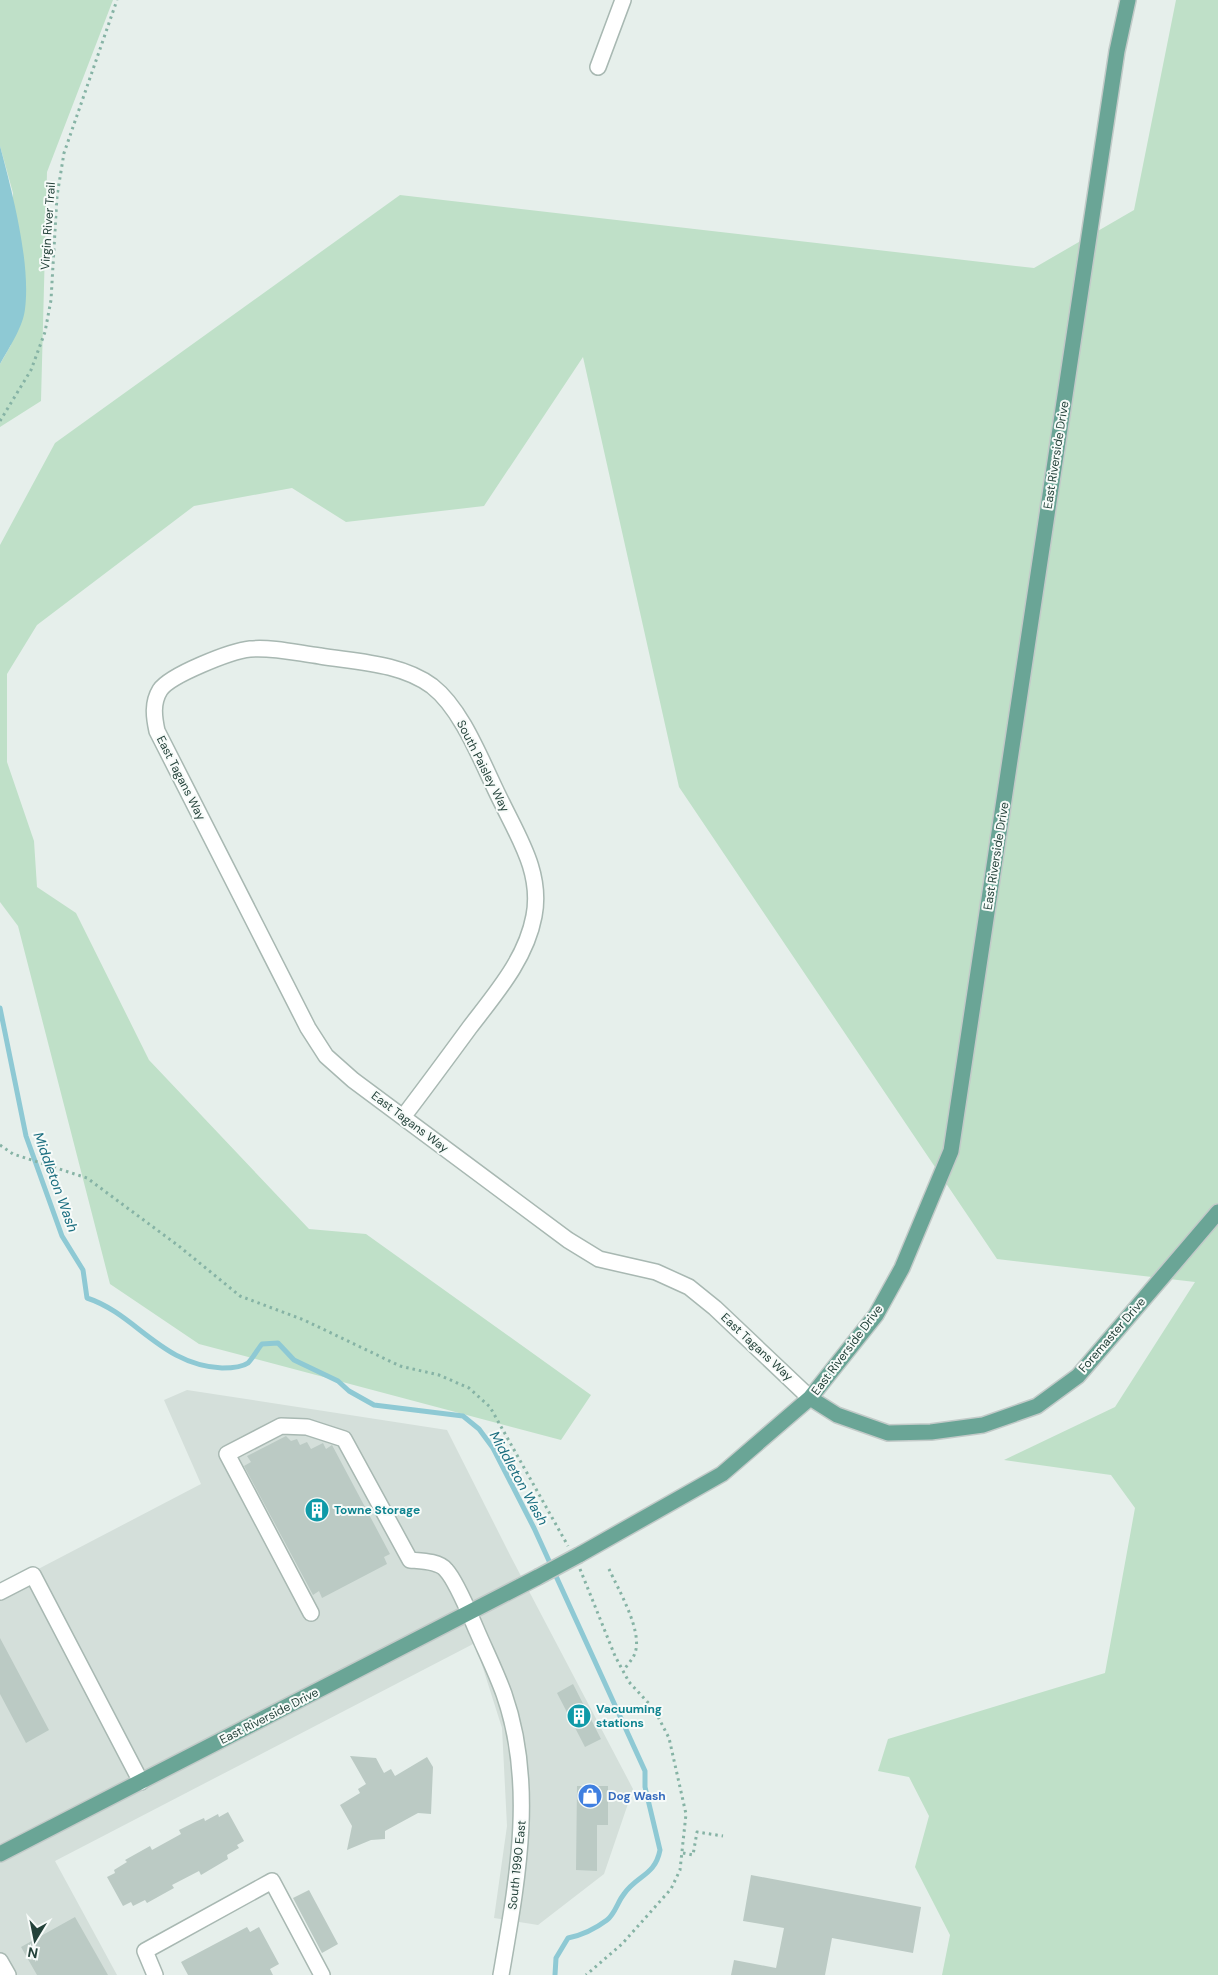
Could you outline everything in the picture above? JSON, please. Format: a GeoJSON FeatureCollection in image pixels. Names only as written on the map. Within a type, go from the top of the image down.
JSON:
{"type":"FeatureCollection","features":[{"type":"Feature","properties":{"kind":"main road","name":"East Riverside Drive"},"geometry":{"type":"LineString","coordinates":[[0,1854],[576,1558],[722,1474],[810,1398],[876,1315],[902,1268],[951,1151],[1117,51],[1128,0]]}},
{"type":"Feature","properties":{"kind":"main road","name":"Foremaster Drive"},"geometry":{"type":"LineString","coordinates":[[810,1398],[837,1415],[888,1433],[931,1432],[983,1425],[1037,1406],[1078,1376],[1218,1212]]}},
{"type":"Feature","properties":{"kind":"street"},"geometry":{"type":"LineString","coordinates":[[598,67],[623,0]]}},
{"type":"Feature","properties":{"kind":"street","name":"South Paisley Way"},"geometry":{"type":"LineString","coordinates":[[154,711],[161,689],[168,682],[220,657],[235,652],[264,649],[401,670],[417,677],[432,687],[456,713],[529,858],[536,886],[534,916],[526,947],[517,963],[403,1117]]}},
{"type":"Feature","properties":{"kind":"street","name":"East Tagans Way"},"geometry":{"type":"LineString","coordinates":[[154,711],[157,731],[317,1044],[338,1067],[583,1251],[599,1259],[656,1272],[689,1286],[715,1308],[810,1398]]}},
{"type":"Feature","properties":{"kind":"street","name":"South 1990 East"},"geometry":{"type":"LineString","coordinates":[[311,1613],[227,1454],[281,1426],[307,1427],[344,1439],[410,1560],[432,1563],[446,1569],[469,1613],[504,1694],[521,1770],[522,1826],[512,1910],[501,1975]]}},
{"type":"Feature","properties":{"kind":"street"},"geometry":{"type":"LineString","coordinates":[[0,1592],[33,1575],[141,1782]]}},
{"type":"Feature","properties":{"kind":"street"},"geometry":{"type":"LineString","coordinates":[[156,1975],[145,1951],[272,1881],[322,1975]]}},
{"type":"Feature","properties":{"kind":"street"},"geometry":{"type":"LineString","coordinates":[[0,1961],[8,1975]]}},
{"type":"Feature","properties":{"kind":"path","name":"Virgin River Trail"},"geometry":{"type":"LineString","coordinates":[[0,421],[31,370],[45,332],[51,300],[57,196],[64,153],[118,0]]}},
{"type":"Feature","properties":{"kind":"path"},"geometry":{"type":"LineString","coordinates":[[0,1145],[13,1154],[87,1178],[180,1247],[240,1296],[304,1320],[400,1366],[439,1375],[468,1388],[490,1407],[576,1558],[615,1656],[629,1682],[654,1709],[669,1738],[686,1814],[680,1870],[671,1889],[622,1944],[586,1975]]}},
{"type":"Feature","properties":{"kind":"path"},"geometry":{"type":"LineString","coordinates":[[609,1569],[633,1624],[636,1638],[635,1654],[624,1670]]}},
{"type":"Feature","properties":{"kind":"path"},"geometry":{"type":"LineString","coordinates":[[683,1853],[692,1855],[697,1832],[724,1836]]}},
{"type":"Feature","properties":{"kind":"shaded area"},"geometry":{"type":"Polygon","coordinates":[[[187,1390],[447,1430],[511,1557],[633,1789],[604,1874],[538,1925],[494,1918],[507,1826],[502,1728],[475,1643],[55,1861],[117,1975],[0,1975],[0,1589],[201,1484],[164,1400],[187,1390]]]}},
{"type":"Feature","properties":{"kind":"green space"},"geometry":{"type":"Polygon","coordinates":[[[0,0],[113,0],[47,172],[41,401],[0,427],[0,364],[11,345],[13,193],[0,146],[0,0]]]}},
{"type":"Feature","properties":{"kind":"green space"},"geometry":{"type":"Polygon","coordinates":[[[1176,0],[1218,0],[1218,1975],[942,1975],[950,1935],[915,1867],[929,1816],[909,1777],[878,1771],[888,1739],[1105,1673],[1135,1508],[1111,1475],[1004,1460],[1115,1407],[1195,1282],[997,1259],[679,787],[583,357],[484,506],[346,522],[292,488],[194,506],[37,625],[7,674],[7,762],[34,841],[37,887],[76,913],[149,1060],[309,1229],[366,1234],[591,1395],[561,1440],[199,1344],[110,1284],[18,926],[0,902],[0,545],[55,443],[400,195],[1034,268],[1134,210],[1176,0]]]}},
{"type":"Feature","properties":{"kind":"water"},"geometry":{"type":"Polygon","coordinates":[[[0,146],[23,249],[26,291],[22,323],[0,364],[0,146]]]}},
{"type":"Feature","properties":{"kind":"building","name":"Towne Storage"},"geometry":{"type":"Polygon","coordinates":[[[286,1436],[291,1441],[297,1439],[300,1445],[307,1442],[311,1449],[323,1443],[326,1449],[332,1445],[390,1554],[384,1557],[387,1564],[322,1598],[319,1591],[313,1595],[244,1466],[251,1462],[247,1456],[286,1436]]]}},
{"type":"Feature","properties":{"kind":"building"},"geometry":{"type":"Polygon","coordinates":[[[0,1638],[49,1730],[26,1743],[0,1694],[0,1638]]]}},
{"type":"Feature","properties":{"kind":"building","name":"Vacuuming stations"},"geometry":{"type":"Polygon","coordinates":[[[573,1684],[601,1739],[585,1747],[557,1693],[573,1684]]]}},
{"type":"Feature","properties":{"kind":"building"},"geometry":{"type":"Polygon","coordinates":[[[350,1756],[376,1758],[384,1773],[391,1769],[395,1776],[427,1757],[433,1767],[431,1814],[418,1813],[385,1831],[385,1839],[371,1840],[347,1850],[352,1826],[340,1805],[360,1793],[358,1789],[366,1784],[350,1756]]]}},
{"type":"Feature","properties":{"kind":"building"},"geometry":{"type":"Polygon","coordinates":[[[577,1786],[608,1786],[608,1825],[597,1825],[597,1871],[576,1870],[577,1786]]]}},
{"type":"Feature","properties":{"kind":"building"},"geometry":{"type":"Polygon","coordinates":[[[228,1812],[244,1841],[237,1845],[239,1848],[227,1855],[228,1859],[201,1875],[199,1871],[172,1885],[174,1888],[147,1903],[145,1900],[133,1906],[131,1902],[123,1906],[107,1877],[115,1873],[114,1870],[127,1862],[125,1860],[150,1846],[152,1850],[181,1834],[179,1830],[195,1822],[204,1818],[205,1821],[218,1814],[219,1817],[228,1812]]]}},
{"type":"Feature","properties":{"kind":"building"},"geometry":{"type":"Polygon","coordinates":[[[751,1875],[921,1907],[913,1953],[832,1938],[825,1975],[731,1975],[734,1960],[776,1968],[784,1928],[743,1921],[751,1875]]]}},
{"type":"Feature","properties":{"kind":"building"},"geometry":{"type":"Polygon","coordinates":[[[309,1890],[338,1944],[322,1953],[293,1898],[309,1890]]]}},
{"type":"Feature","properties":{"kind":"building"},"geometry":{"type":"Polygon","coordinates":[[[75,1917],[108,1975],[37,1975],[21,1947],[75,1917]]]}},
{"type":"Feature","properties":{"kind":"building"},"geometry":{"type":"Polygon","coordinates":[[[247,1927],[250,1932],[259,1927],[279,1964],[270,1969],[273,1975],[188,1975],[181,1962],[247,1927]]]}},
{"type":"Feature","properties":{"kind":"waterway","name":"Middleton Wash"},"geometry":{"type":"LineString","coordinates":[[0,1008],[26,1136],[62,1236],[83,1270],[87,1298],[104,1305],[120,1315],[165,1349],[201,1365],[222,1368],[242,1366],[252,1359],[262,1344],[278,1343],[294,1360],[338,1381],[349,1391],[374,1405],[463,1416],[479,1429],[493,1448],[534,1528],[645,1771],[645,1787],[660,1850],[654,1865],[629,1888],[610,1917],[589,1931],[568,1938],[556,1958],[555,1975]]}},
{"type":"Feature","properties":{"kind":"place","name":"Towne Storage"},"geometry":{"type":"Point","coordinates":[317,1510]}},
{"type":"Feature","properties":{"kind":"place","name":"Vacuuming stations"},"geometry":{"type":"Point","coordinates":[579,1716]}},
{"type":"Feature","properties":{"kind":"place","name":"Dog Wash"},"geometry":{"type":"Point","coordinates":[590,1796]}}]}
